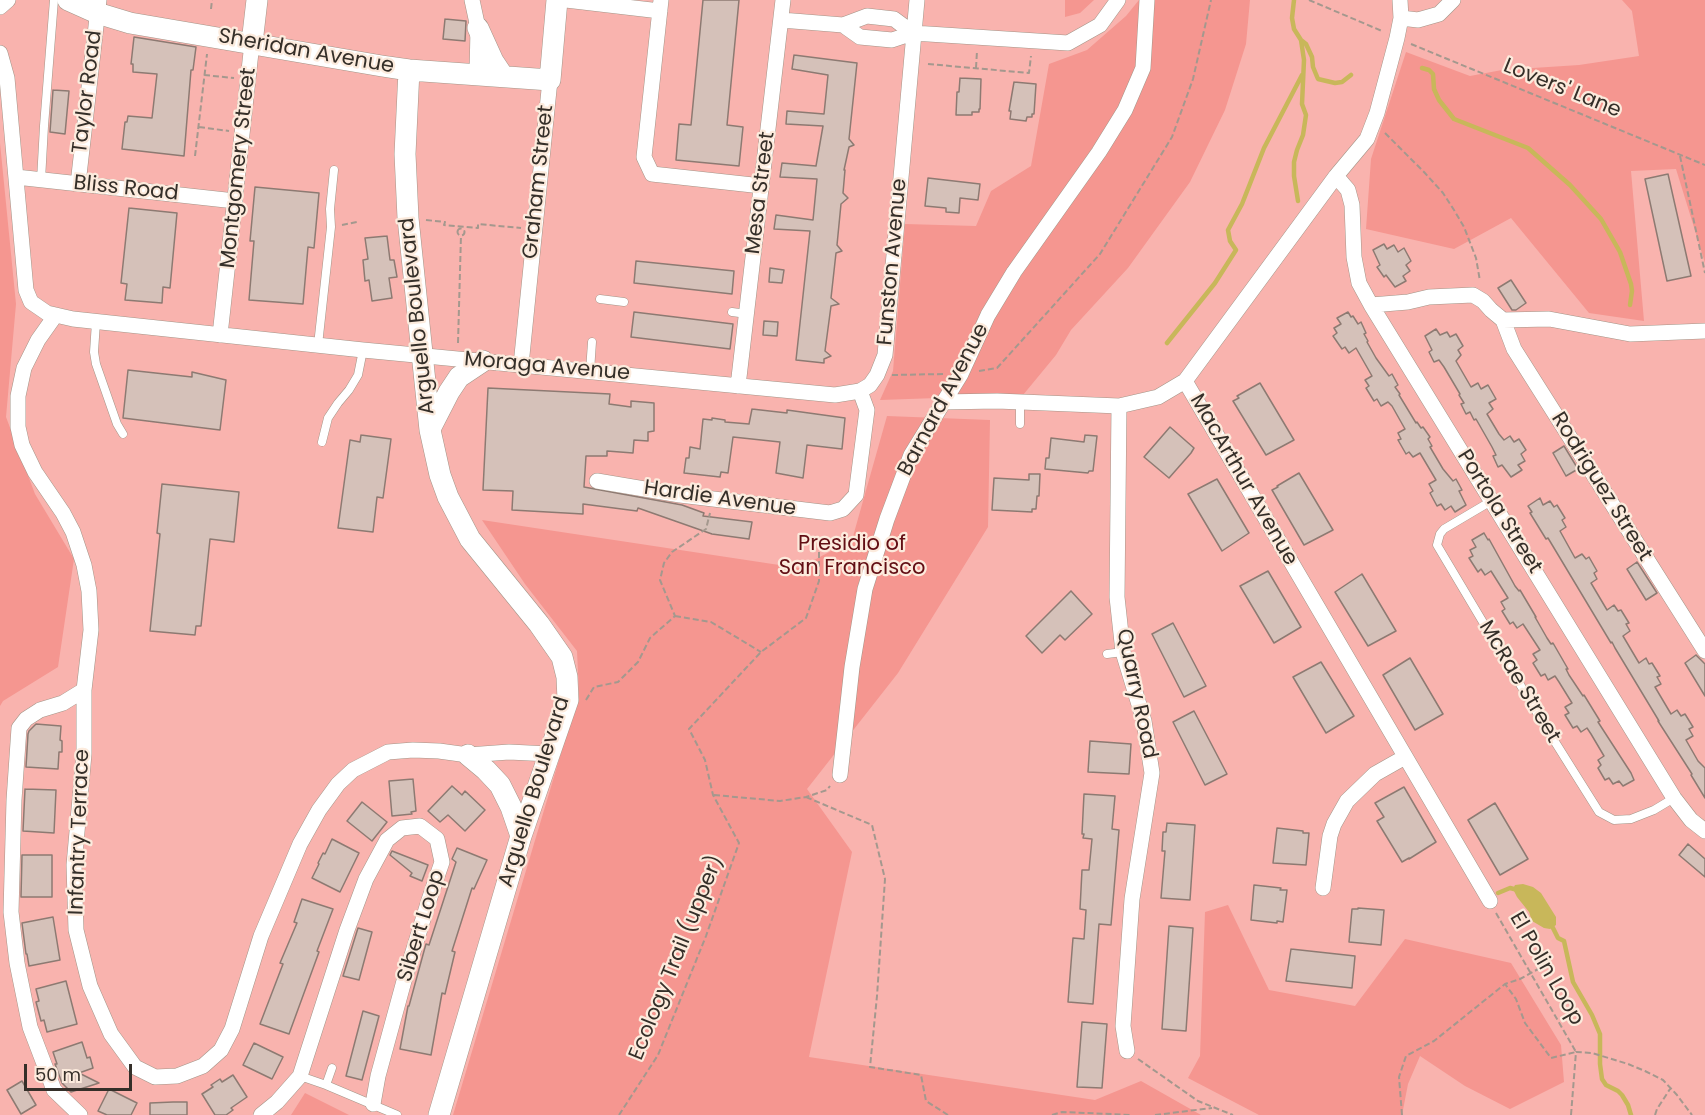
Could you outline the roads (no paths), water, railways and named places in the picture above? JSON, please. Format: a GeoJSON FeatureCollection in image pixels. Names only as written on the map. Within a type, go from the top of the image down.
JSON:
{"type":"FeatureCollection","features":[{"type":"Feature","properties":{"kind":"street"},"geometry":{"type":"LineString","coordinates":[[0,7],[8,0]]}},
{"type":"Feature","properties":{"kind":"street","name":"Sheridan Avenue"},"geometry":{"type":"LineString","coordinates":[[68,0],[98,7],[130,23],[409,70],[550,80]]}},
{"type":"Feature","properties":{"kind":"street","name":"Montgomery Street"},"geometry":{"type":"LineString","coordinates":[[220,335],[235,201],[244,159],[248,79],[257,0]]}},
{"type":"Feature","properties":{"kind":"street"},"geometry":{"type":"LineString","coordinates":[[472,0],[478,28],[493,61],[503,76]]}},
{"type":"Feature","properties":{"kind":"street","name":"Graham Street"},"geometry":{"type":"LineString","coordinates":[[521,365],[557,0]]}},
{"type":"Feature","properties":{"kind":"street"},"geometry":{"type":"LineString","coordinates":[[566,0],[661,6],[644,157],[652,174],[762,186]]}},
{"type":"Feature","properties":{"kind":"street","name":"Mesa Street"},"geometry":{"type":"LineString","coordinates":[[738,386],[740,313],[762,186],[783,0]]}},
{"type":"Feature","properties":{"kind":"street","name":"Funston Avenue"},"geometry":{"type":"LineString","coordinates":[[860,392],[878,375],[885,355],[917,0]]}},
{"type":"Feature","properties":{"kind":"street"},"geometry":{"type":"LineString","coordinates":[[843,25],[860,37],[892,40],[913,33],[1068,43],[1100,25],[1118,0]]}},
{"type":"Feature","properties":{"kind":"street","name":"Barnard Avenue"},"geometry":{"type":"LineString","coordinates":[[840,775],[852,667],[865,589],[887,519],[911,456],[961,374],[988,315],[1014,272],[1099,152],[1125,110],[1143,68],[1147,0]]}},
{"type":"Feature","properties":{"kind":"street","name":"MacArthur Avenue"},"geometry":{"type":"LineString","coordinates":[[1400,0],[1401,18],[1395,45],[1374,123],[1367,139],[1336,176],[1185,381],[1490,901]]}},
{"type":"Feature","properties":{"kind":"street"},"geometry":{"type":"LineString","coordinates":[[1401,18],[1419,20],[1439,14],[1453,0]]}},
{"type":"Feature","properties":{"kind":"street","name":"Taylor Road"},"geometry":{"type":"LineString","coordinates":[[78,184],[98,7]]}},
{"type":"Feature","properties":{"kind":"street"},"geometry":{"type":"LineString","coordinates":[[781,20],[843,25],[867,16],[894,20],[913,33]]}},
{"type":"Feature","properties":{"kind":"street"},"geometry":{"type":"LineString","coordinates":[[477,74],[478,28]]}},
{"type":"Feature","properties":{"kind":"street"},"geometry":{"type":"LineString","coordinates":[[0,53],[7,78],[26,290],[35,306],[55,316]]}},
{"type":"Feature","properties":{"kind":"street","name":"Arguello Boulevard"},"geometry":{"type":"LineString","coordinates":[[409,70],[405,154],[408,218],[430,430],[440,475],[448,497],[470,538],[539,624],[562,657],[567,677],[568,700],[521,836],[439,1115]]}},
{"type":"Feature","properties":{"kind":"street","name":"Portola Street"},"geometry":{"type":"LineString","coordinates":[[1336,176],[1348,190],[1352,205],[1354,257],[1359,283],[1371,305],[1674,798],[1691,820],[1705,831]]}},
{"type":"Feature","properties":{"kind":"street","name":"Bliss Road"},"geometry":{"type":"LineString","coordinates":[[16,177],[235,201]]}},
{"type":"Feature","properties":{"kind":"street"},"geometry":{"type":"LineString","coordinates":[[1371,305],[1408,302],[1447,295],[1473,296],[1484,301],[1503,320],[1550,319],[1659,338],[1705,332]]}},
{"type":"Feature","properties":{"kind":"street","name":"Moraga Avenue"},"geometry":{"type":"LineString","coordinates":[[55,316],[363,350],[738,386],[835,395],[860,392]]}},
{"type":"Feature","properties":{"kind":"street","name":"Infantry Terrace"},"geometry":{"type":"LineString","coordinates":[[55,316],[38,340],[24,368],[18,396],[18,427],[28,460],[68,522],[84,565],[92,616],[84,690],[84,754],[74,865],[76,930],[90,986],[111,1034],[135,1067],[155,1077],[177,1076],[203,1066],[221,1050],[232,1029],[261,936],[300,844],[319,810],[338,784],[353,770],[388,752],[422,750],[468,755],[509,752],[549,754]]}},
{"type":"Feature","properties":{"kind":"street","name":"Rodriguez Street"},"geometry":{"type":"LineString","coordinates":[[1503,320],[1514,349],[1705,651]]}},
{"type":"Feature","properties":{"kind":"street"},"geometry":{"type":"LineString","coordinates":[[430,430],[459,377],[483,361]]}},
{"type":"Feature","properties":{"kind":"street"},"geometry":{"type":"LineString","coordinates":[[943,402],[1119,406],[1158,397],[1185,381]]}},
{"type":"Feature","properties":{"kind":"street","name":"Hardie Avenue"},"geometry":{"type":"LineString","coordinates":[[597,481],[715,499],[756,498],[830,513],[843,509],[856,495],[867,410],[860,392]]}},
{"type":"Feature","properties":{"kind":"street","name":"Quarry Road"},"geometry":{"type":"LineString","coordinates":[[1119,406],[1117,597],[1123,652],[1144,720],[1152,773],[1132,899],[1124,1026],[1127,1051]]}},
{"type":"Feature","properties":{"kind":"street"},"geometry":{"type":"LineString","coordinates":[[80,1115],[54,1090],[30,1027],[17,963],[11,912],[14,800],[19,728],[26,719],[40,710],[63,703],[84,690]]}},
{"type":"Feature","properties":{"kind":"street"},"geometry":{"type":"LineString","coordinates":[[468,755],[500,785],[521,836]]}},
{"type":"Feature","properties":{"kind":"street"},"geometry":{"type":"LineString","coordinates":[[1323,888],[1330,836],[1347,801],[1375,774],[1405,757]]}},
{"type":"Feature","properties":{"kind":"street","name":"Sibert Loop"},"geometry":{"type":"LineString","coordinates":[[300,1076],[346,930],[366,879],[387,840],[402,828],[420,826],[437,839],[442,862],[404,981],[378,1076],[373,1104]]}},
{"type":"Feature","properties":{"kind":"street"},"geometry":{"type":"LineString","coordinates":[[261,1115],[277,1102],[300,1076]]}},
{"type":"Feature","properties":{"kind":"lane"},"geometry":{"type":"LineString","coordinates":[[41,180],[54,0]]}},
{"type":"Feature","properties":{"kind":"lane"},"geometry":{"type":"LineString","coordinates":[[318,345],[331,227],[330,209],[334,170]]}},
{"type":"Feature","properties":{"kind":"lane"},"geometry":{"type":"LineString","coordinates":[[600,299],[624,302]]}},
{"type":"Feature","properties":{"kind":"lane"},"geometry":{"type":"LineString","coordinates":[[96,322],[94,352],[96,364],[117,424],[123,434]]}},
{"type":"Feature","properties":{"kind":"lane"},"geometry":{"type":"LineString","coordinates":[[590,371],[592,342]]}},
{"type":"Feature","properties":{"kind":"lane"},"geometry":{"type":"LineString","coordinates":[[322,442],[328,418],[358,375],[363,350]]}},
{"type":"Feature","properties":{"kind":"lane"},"geometry":{"type":"LineString","coordinates":[[1020,402],[1020,424]]}},
{"type":"Feature","properties":{"kind":"lane","name":"McRae Street"},"geometry":{"type":"LineString","coordinates":[[1492,500],[1444,529],[1437,545],[1540,718],[1599,812],[1614,820],[1631,819],[1654,810],[1674,798]]}},
{"type":"Feature","properties":{"kind":"lane"},"geometry":{"type":"LineString","coordinates":[[1107,654],[1123,652]]}},
{"type":"Feature","properties":{"kind":"lane"},"geometry":{"type":"LineString","coordinates":[[326,1085],[332,1068]]}},
{"type":"Feature","properties":{"kind":"lane"},"geometry":{"type":"LineString","coordinates":[[300,1076],[397,1115]]}},
{"type":"Feature","properties":{"kind":"waterway"},"geometry":{"type":"LineString","coordinates":[[1294,0],[1292,18],[1294,29],[1306,44],[1318,79],[1335,83],[1342,82],[1351,75]]}},
{"type":"Feature","properties":{"kind":"waterway"},"geometry":{"type":"LineString","coordinates":[[1298,201],[1294,162],[1303,135],[1306,115],[1302,104],[1304,60],[1301,40]]}},
{"type":"Feature","properties":{"kind":"waterway"},"geometry":{"type":"LineString","coordinates":[[1422,68],[1433,74],[1434,89],[1439,100],[1454,119],[1528,148],[1570,185],[1601,219],[1620,252],[1631,284],[1630,305]]}},
{"type":"Feature","properties":{"kind":"waterway"},"geometry":{"type":"LineString","coordinates":[[1167,343],[1215,283],[1236,250],[1230,241],[1228,230],[1242,204],[1264,148],[1302,75]]}},
{"type":"Feature","properties":{"kind":"waterway"},"geometry":{"type":"LineString","coordinates":[[1498,893],[1510,888],[1518,890]]}},
{"type":"Feature","properties":{"kind":"waterway"},"geometry":{"type":"LineString","coordinates":[[1550,922],[1558,938],[1564,941],[1573,982],[1600,1034],[1602,1079],[1606,1085],[1622,1095],[1631,1115]]}},
{"type":"Feature","properties":{"kind":"park label","name":"Presidio of San Francisco"},"geometry":{"type":"Point","coordinates":[852,557]}}]}
